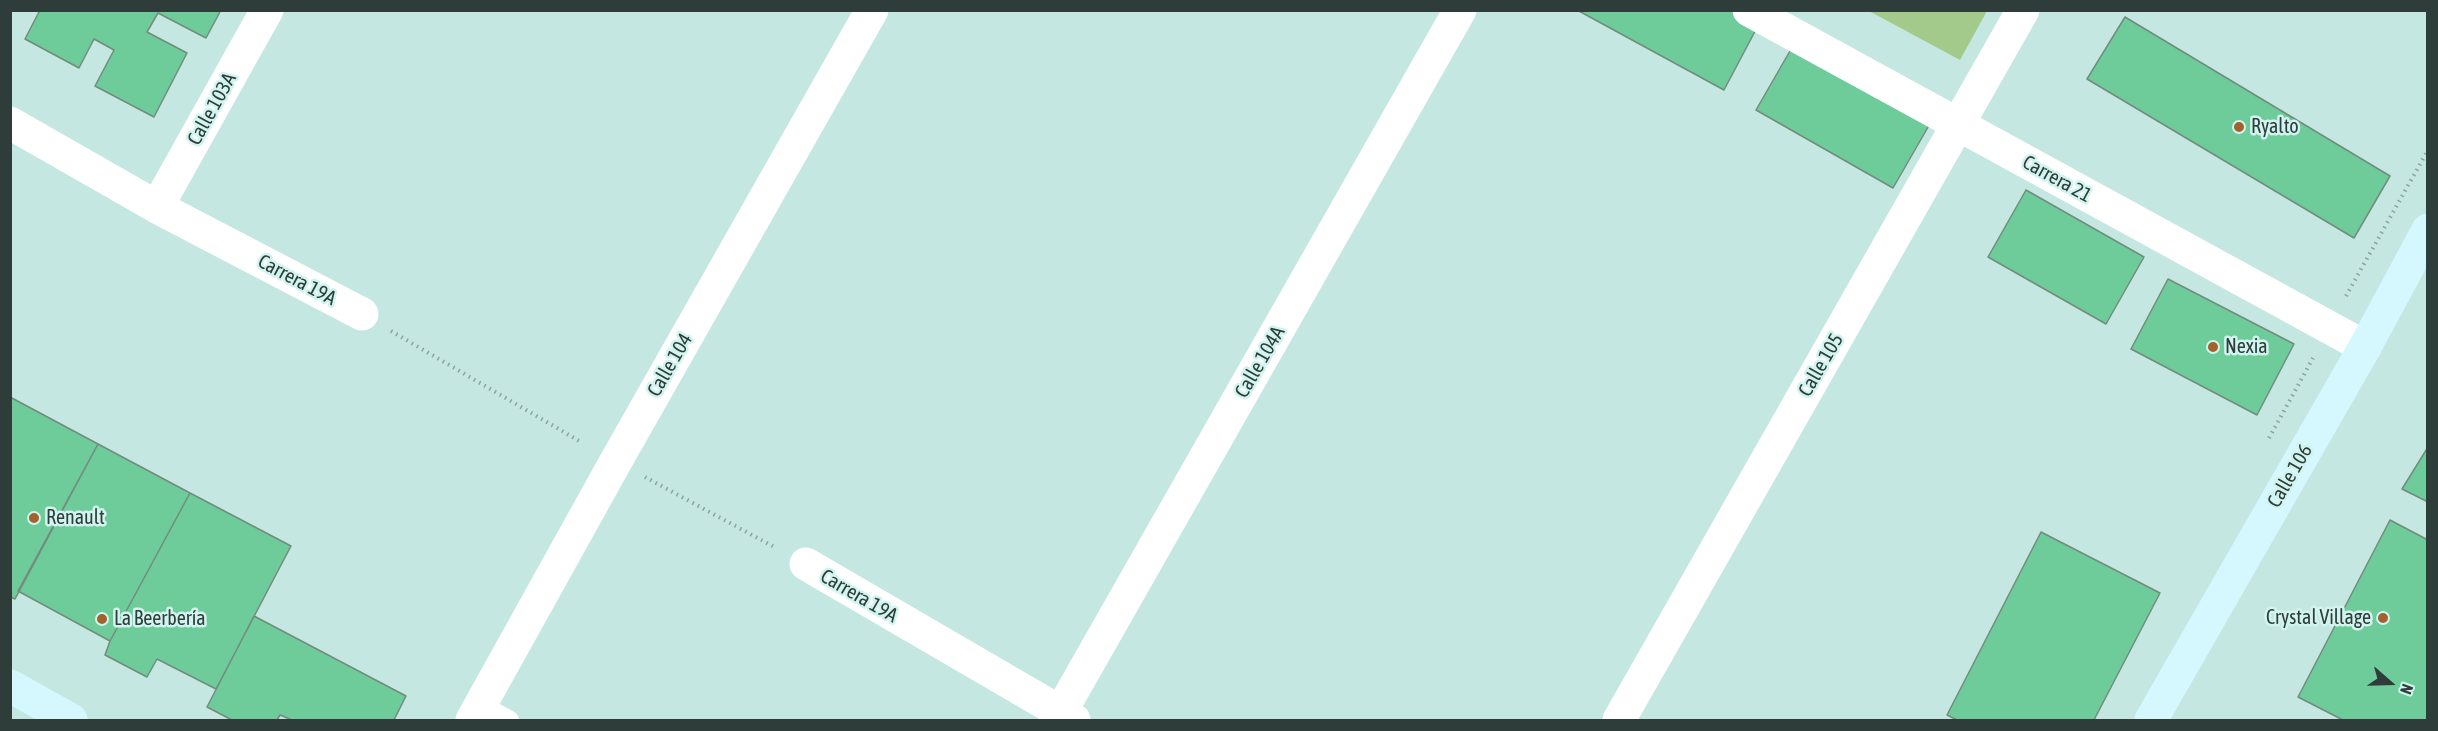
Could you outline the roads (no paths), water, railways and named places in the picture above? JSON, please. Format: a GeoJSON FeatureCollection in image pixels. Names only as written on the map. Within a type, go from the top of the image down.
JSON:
{"type":"FeatureCollection","features":[{"type":"Feature","properties":{"kind":"main road","name":"Calle 106"},"geometry":{"type":"LineString","coordinates":[[2151,720],[2365,346],[2427,230]]}},
{"type":"Feature","properties":{"kind":"main road"},"geometry":{"type":"LineString","coordinates":[[10,686],[71,720]]}},
{"type":"Feature","properties":{"kind":"street","name":"Calle 103A"},"geometry":{"type":"LineString","coordinates":[[157,207],[267,10]]}},
{"type":"Feature","properties":{"kind":"street","name":"Calle 104"},"geometry":{"type":"LineString","coordinates":[[477,712],[616,461],[872,10]]}},
{"type":"Feature","properties":{"kind":"street","name":"Calle 104A"},"geometry":{"type":"LineString","coordinates":[[1067,717],[1460,10]]}},
{"type":"Feature","properties":{"kind":"street","name":"Carrera 21"},"geometry":{"type":"LineString","coordinates":[[1749,10],[2365,346]]}},
{"type":"Feature","properties":{"kind":"street","name":"Calle 105"},"geometry":{"type":"LineString","coordinates":[[1619,720],[2023,10]]}},
{"type":"Feature","properties":{"kind":"street","name":"Carrera 19A"},"geometry":{"type":"LineString","coordinates":[[10,123],[157,207],[362,314]]}},
{"type":"Feature","properties":{"kind":"street","name":"Carrera 19A"},"geometry":{"type":"LineString","coordinates":[[806,564],[1067,717]]}},
{"type":"Feature","properties":{"kind":"lane"},"geometry":{"type":"LineString","coordinates":[[477,712],[510,720]]}},
{"type":"Feature","properties":{"kind":"place","name":"Ryalto"},"geometry":{"type":"Point","coordinates":[2239,127]}},
{"type":"Feature","properties":{"kind":"place","name":"Nexia"},"geometry":{"type":"Point","coordinates":[2213,347]}},
{"type":"Feature","properties":{"kind":"place","name":"Renault"},"geometry":{"type":"Point","coordinates":[34,518]}},
{"type":"Feature","properties":{"kind":"place","name":"Crystal Village"},"geometry":{"type":"Point","coordinates":[2383,618]}},
{"type":"Feature","properties":{"kind":"place","name":"La Beerbería"},"geometry":{"type":"Point","coordinates":[102,619]}}]}
